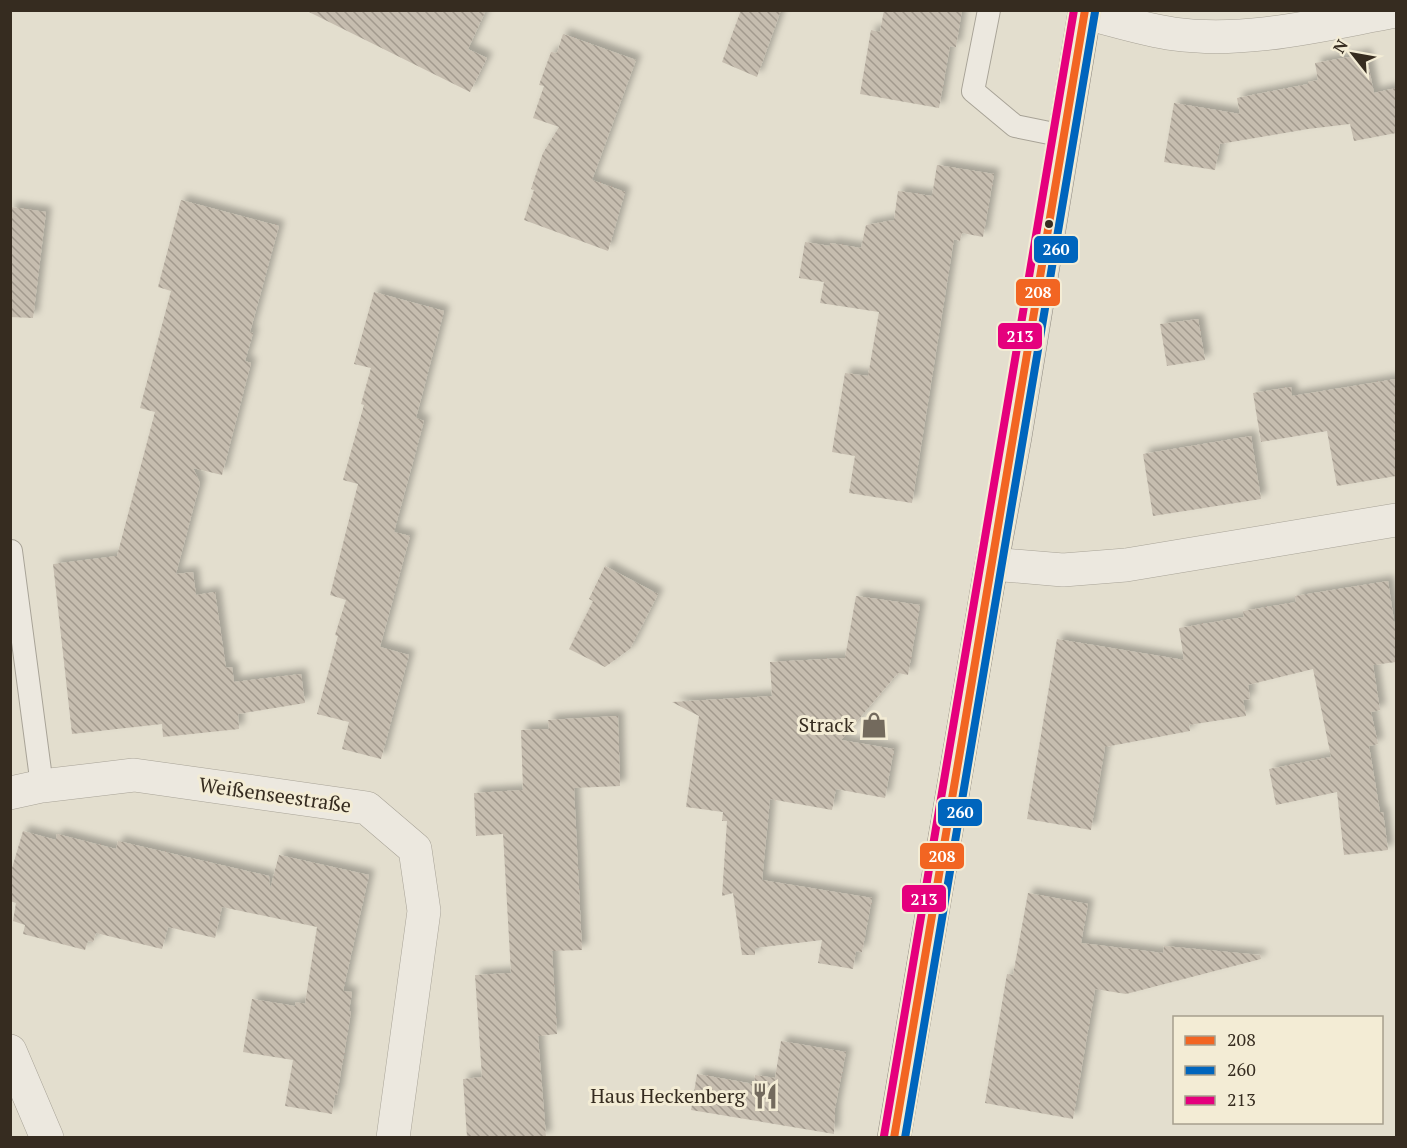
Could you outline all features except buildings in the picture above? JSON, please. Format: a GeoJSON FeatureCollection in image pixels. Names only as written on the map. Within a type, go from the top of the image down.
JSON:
{"type":"FeatureCollection","features":[{"type":"Feature","properties":{"kind":"main road"},"geometry":{"type":"LineString","coordinates":[[894,1137],[1015,437],[1085,12]]}},
{"type":"Feature","properties":{"kind":"street"},"geometry":{"type":"LineString","coordinates":[[1085,12],[1173,34],[1217,37],[1268,33],[1396,11]]}},
{"type":"Feature","properties":{"kind":"street"},"geometry":{"type":"LineString","coordinates":[[992,564],[1063,570],[1126,566],[1396,520]]}},
{"type":"Feature","properties":{"kind":"street","name":"Weißenseestraße"},"geometry":{"type":"LineString","coordinates":[[10,793],[42,786],[134,775],[367,808],[415,849],[424,911],[393,1137]]}},
{"type":"Feature","properties":{"kind":"street"},"geometry":{"type":"LineString","coordinates":[[10,1051],[47,1137]]}},
{"type":"Feature","properties":{"kind":"lane"},"geometry":{"type":"LineString","coordinates":[[989,10],[973,91],[1015,126],[1064,136]]}},
{"type":"Feature","properties":{"kind":"lane"},"geometry":{"type":"LineString","coordinates":[[10,551],[42,786]]}},
{"type":"Feature","properties":{"kind":"transit line","name":"213"},"geometry":{"type":"LineString","coordinates":[[884,1136],[1074,10]]}},
{"type":"Feature","properties":{"kind":"transit line","name":"208"},"geometry":{"type":"LineString","coordinates":[[894,1138],[1085,10]]}},
{"type":"Feature","properties":{"kind":"transit line","name":"260"},"geometry":{"type":"LineString","coordinates":[[905,1138],[1095,12]]}},
{"type":"Feature","properties":{"kind":"place","name":"Strack"},"geometry":{"type":"Point","coordinates":[874,725]}},
{"type":"Feature","properties":{"kind":"place","name":"Haus Heckenberg"},"geometry":{"type":"Point","coordinates":[765,1096]}}]}
